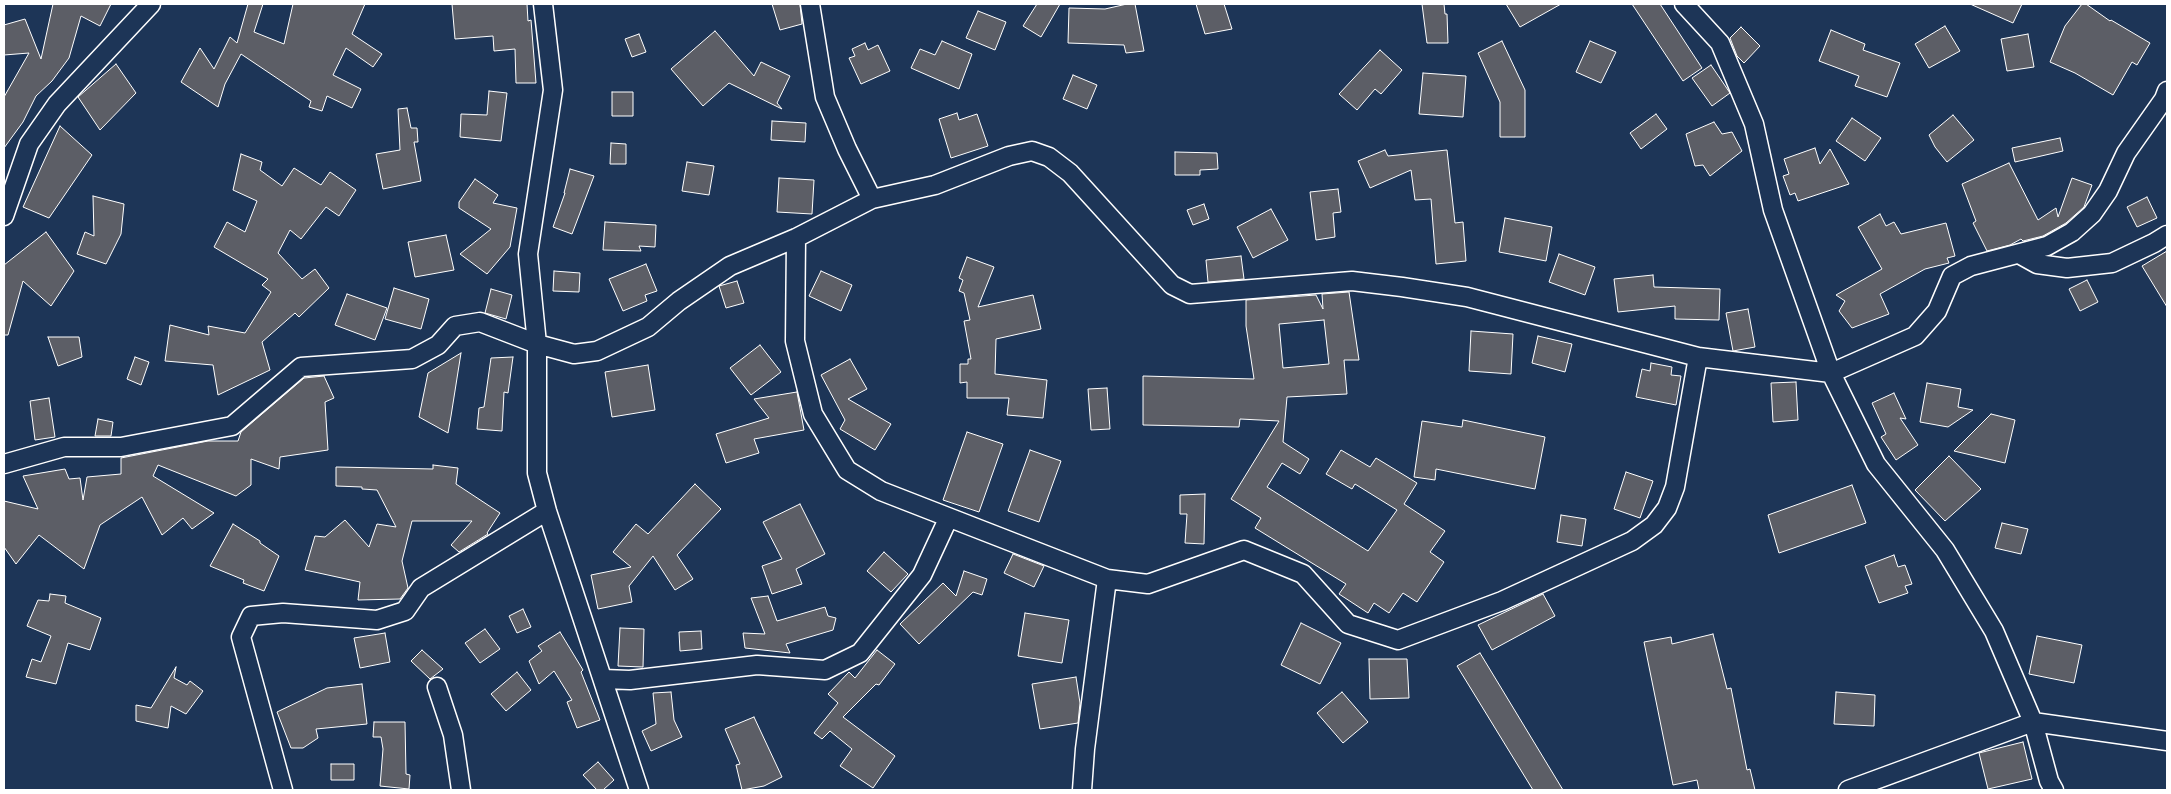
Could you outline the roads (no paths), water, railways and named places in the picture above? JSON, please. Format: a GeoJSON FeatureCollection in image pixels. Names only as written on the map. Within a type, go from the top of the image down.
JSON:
{"type":"FeatureCollection","features":[{"type":"Feature","properties":{"kind":"street"},"geometry":{"type":"LineString","coordinates":[[4,216],[29,144],[57,104],[151,4]]}},
{"type":"Feature","properties":{"kind":"street"},"geometry":{"type":"LineString","coordinates":[[543,4],[553,90],[528,254],[537,344],[537,473],[547,511],[604,679],[639,790]]}},
{"type":"Feature","properties":{"kind":"street"},"geometry":{"type":"LineString","coordinates":[[810,4],[825,97],[847,149],[872,199]]}},
{"type":"Feature","properties":{"kind":"street"},"geometry":{"type":"LineString","coordinates":[[1686,5],[1720,43],[1754,124],[1773,210],[1831,374],[1876,464],[1945,550],[1994,631],[2034,722],[2049,781],[2054,790]]}},
{"type":"Feature","properties":{"kind":"street"},"geometry":{"type":"LineString","coordinates":[[4,464],[64,446],[121,447],[232,426],[301,367],[412,359],[438,345],[455,326],[480,322],[537,344],[574,354],[597,350],[648,327],[678,301],[730,266],[796,238],[872,199],[935,184],[1009,156],[1032,152],[1050,157],[1070,173],[1172,285],[1190,294],[1352,281],[1402,287],[1467,297],[1698,357],[1831,374],[1915,336],[1937,311],[1952,276],[1971,266],[2047,246],[2072,232],[2092,214],[2108,191],[2126,153],[2164,99],[2167,91]]}},
{"type":"Feature","properties":{"kind":"street"},"geometry":{"type":"LineString","coordinates":[[2019,254],[2037,264],[2067,268],[2112,263],[2167,235]]}},
{"type":"Feature","properties":{"kind":"street"},"geometry":{"type":"LineString","coordinates":[[796,238],[795,341],[813,414],[847,470],[881,491],[948,519],[1107,578],[1148,584],[1244,550],[1303,574],[1348,624],[1398,640],[1502,601],[1632,540],[1654,525],[1667,508],[1674,487],[1698,357]]}},
{"type":"Feature","properties":{"kind":"street"},"geometry":{"type":"LineString","coordinates":[[283,790],[266,734],[241,637],[251,616],[283,612],[377,620],[405,611],[421,588],[547,511]]}},
{"type":"Feature","properties":{"kind":"street"},"geometry":{"type":"LineString","coordinates":[[604,679],[630,680],[757,665],[825,670],[860,653],[922,575],[948,519]]}},
{"type":"Feature","properties":{"kind":"street"},"geometry":{"type":"LineString","coordinates":[[1082,790],[1085,749],[1107,578]]}},
{"type":"Feature","properties":{"kind":"street"},"geometry":{"type":"LineString","coordinates":[[437,687],[453,735],[461,790]]}},
{"type":"Feature","properties":{"kind":"street"},"geometry":{"type":"LineString","coordinates":[[1848,790],[2034,722],[2167,741]]}}]}
